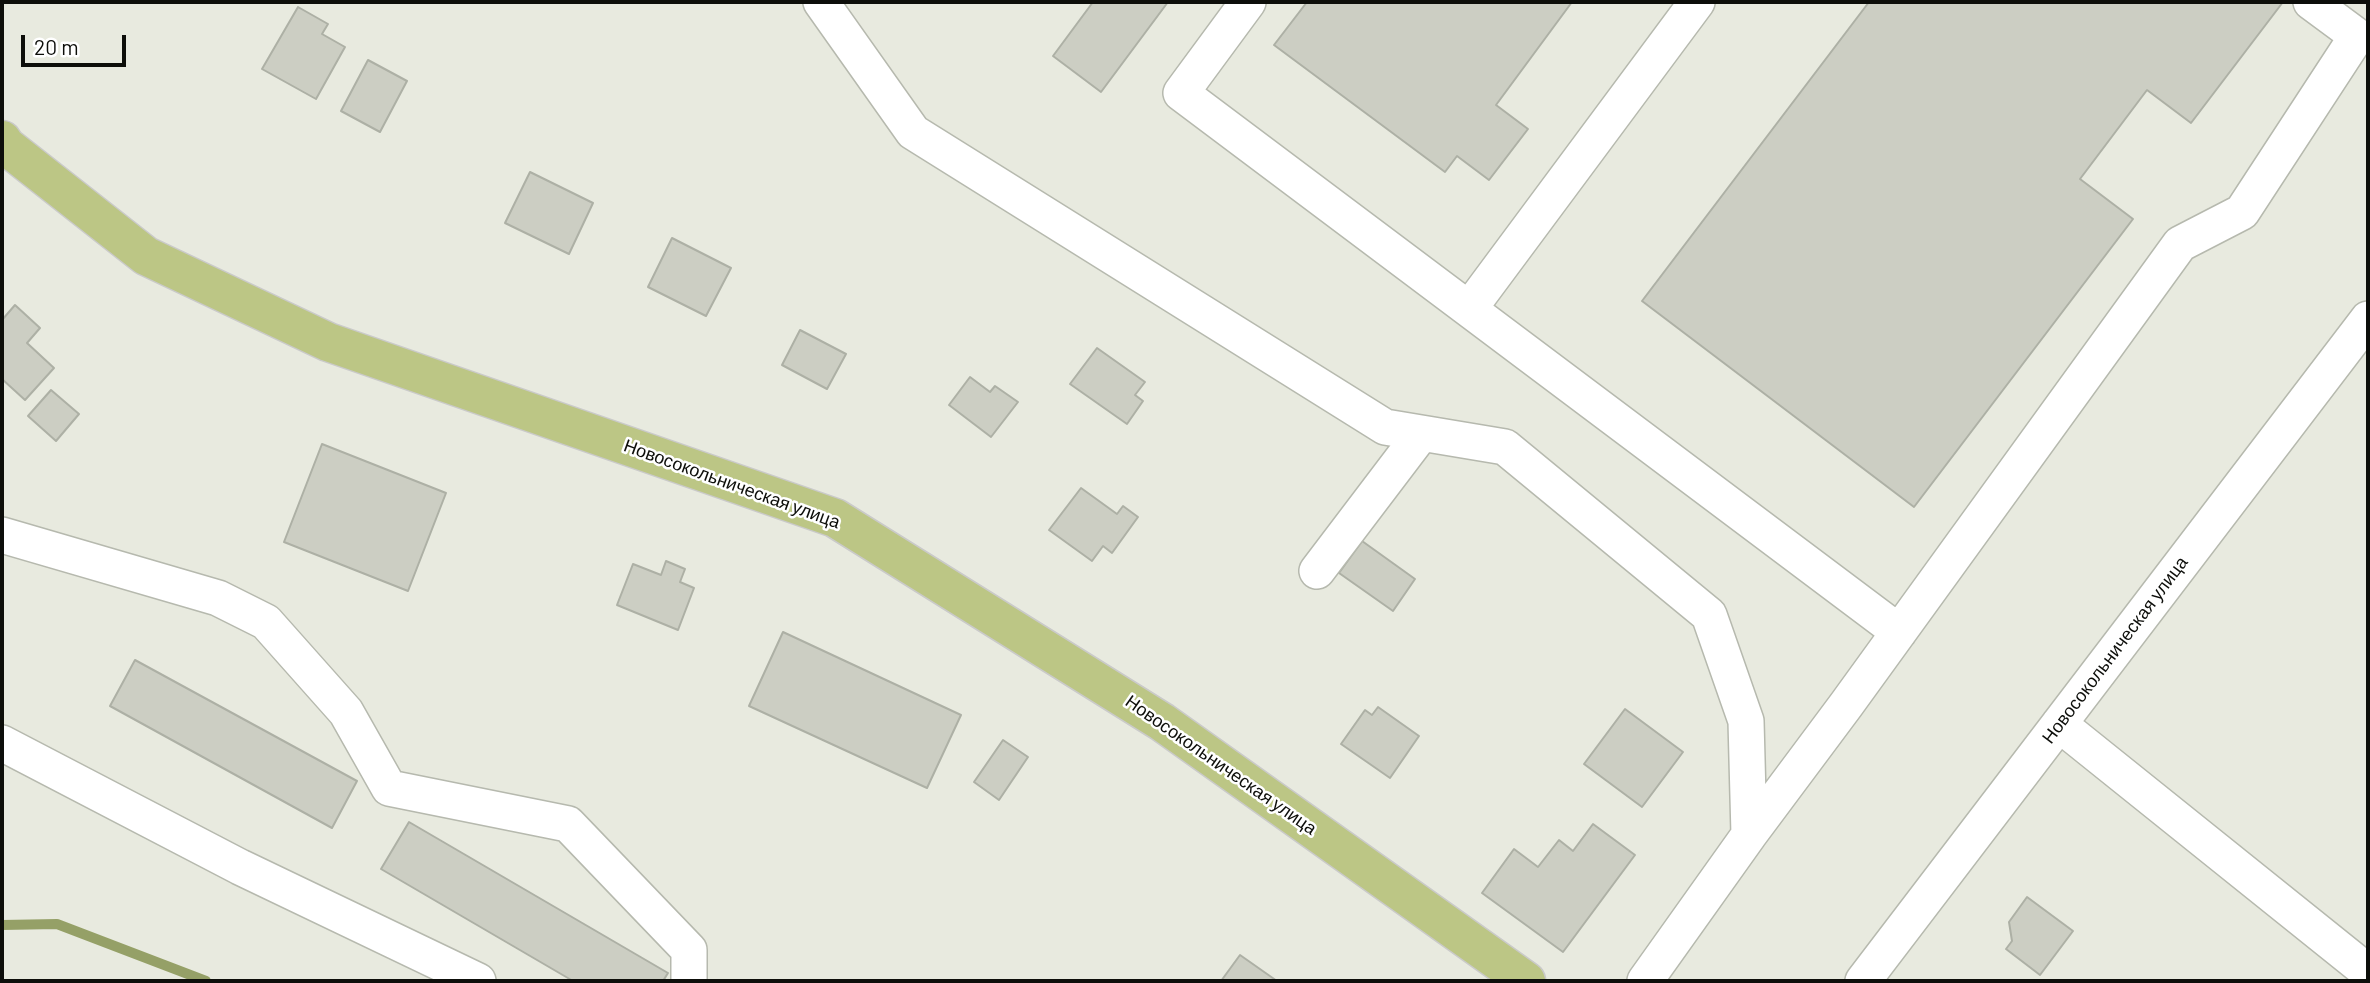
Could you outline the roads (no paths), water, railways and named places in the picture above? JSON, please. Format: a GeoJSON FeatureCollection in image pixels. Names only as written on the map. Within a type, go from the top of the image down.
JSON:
{"type":"FeatureCollection","features":[{"type":"Feature","properties":{"kind":"main road","name":"Новосокольническая улица"},"geometry":{"type":"LineString","coordinates":[[2,140],[6,146],[146,256],[328,342],[835,518],[1162,722],[1525,981]]}},
{"type":"Feature","properties":{"kind":"street"},"geometry":{"type":"LineString","coordinates":[[821,2],[913,132],[1385,427],[1505,447],[1709,615],[1746,721],[1749,835]]}},
{"type":"Feature","properties":{"kind":"street"},"geometry":{"type":"LineString","coordinates":[[1248,2],[1181,93],[1899,632]]}},
{"type":"Feature","properties":{"kind":"street"},"geometry":{"type":"LineString","coordinates":[[1469,309],[1697,2]]}},
{"type":"Feature","properties":{"kind":"street"},"geometry":{"type":"LineString","coordinates":[[1645,981],[2180,244],[2242,212],[2357,36],[2311,2]]}},
{"type":"Feature","properties":{"kind":"street","name":"Новосокольническая улица"},"geometry":{"type":"LineString","coordinates":[[1863,981],[2368,319]]}},
{"type":"Feature","properties":{"kind":"street"},"geometry":{"type":"LineString","coordinates":[[1317,571],[1421,434]]}},
{"type":"Feature","properties":{"kind":"street"},"geometry":{"type":"LineString","coordinates":[[2,535],[218,598],[266,622],[346,712],[388,788],[568,824],[689,950],[689,981]]}},
{"type":"Feature","properties":{"kind":"street"},"geometry":{"type":"LineString","coordinates":[[2059,724],[2368,972]]}},
{"type":"Feature","properties":{"kind":"street"},"geometry":{"type":"LineString","coordinates":[[2,743],[240,867],[478,981]]}},
{"type":"Feature","properties":{"kind":"waterway"},"geometry":{"type":"LineString","coordinates":[[2,925],[57,924],[206,981]]}}]}
